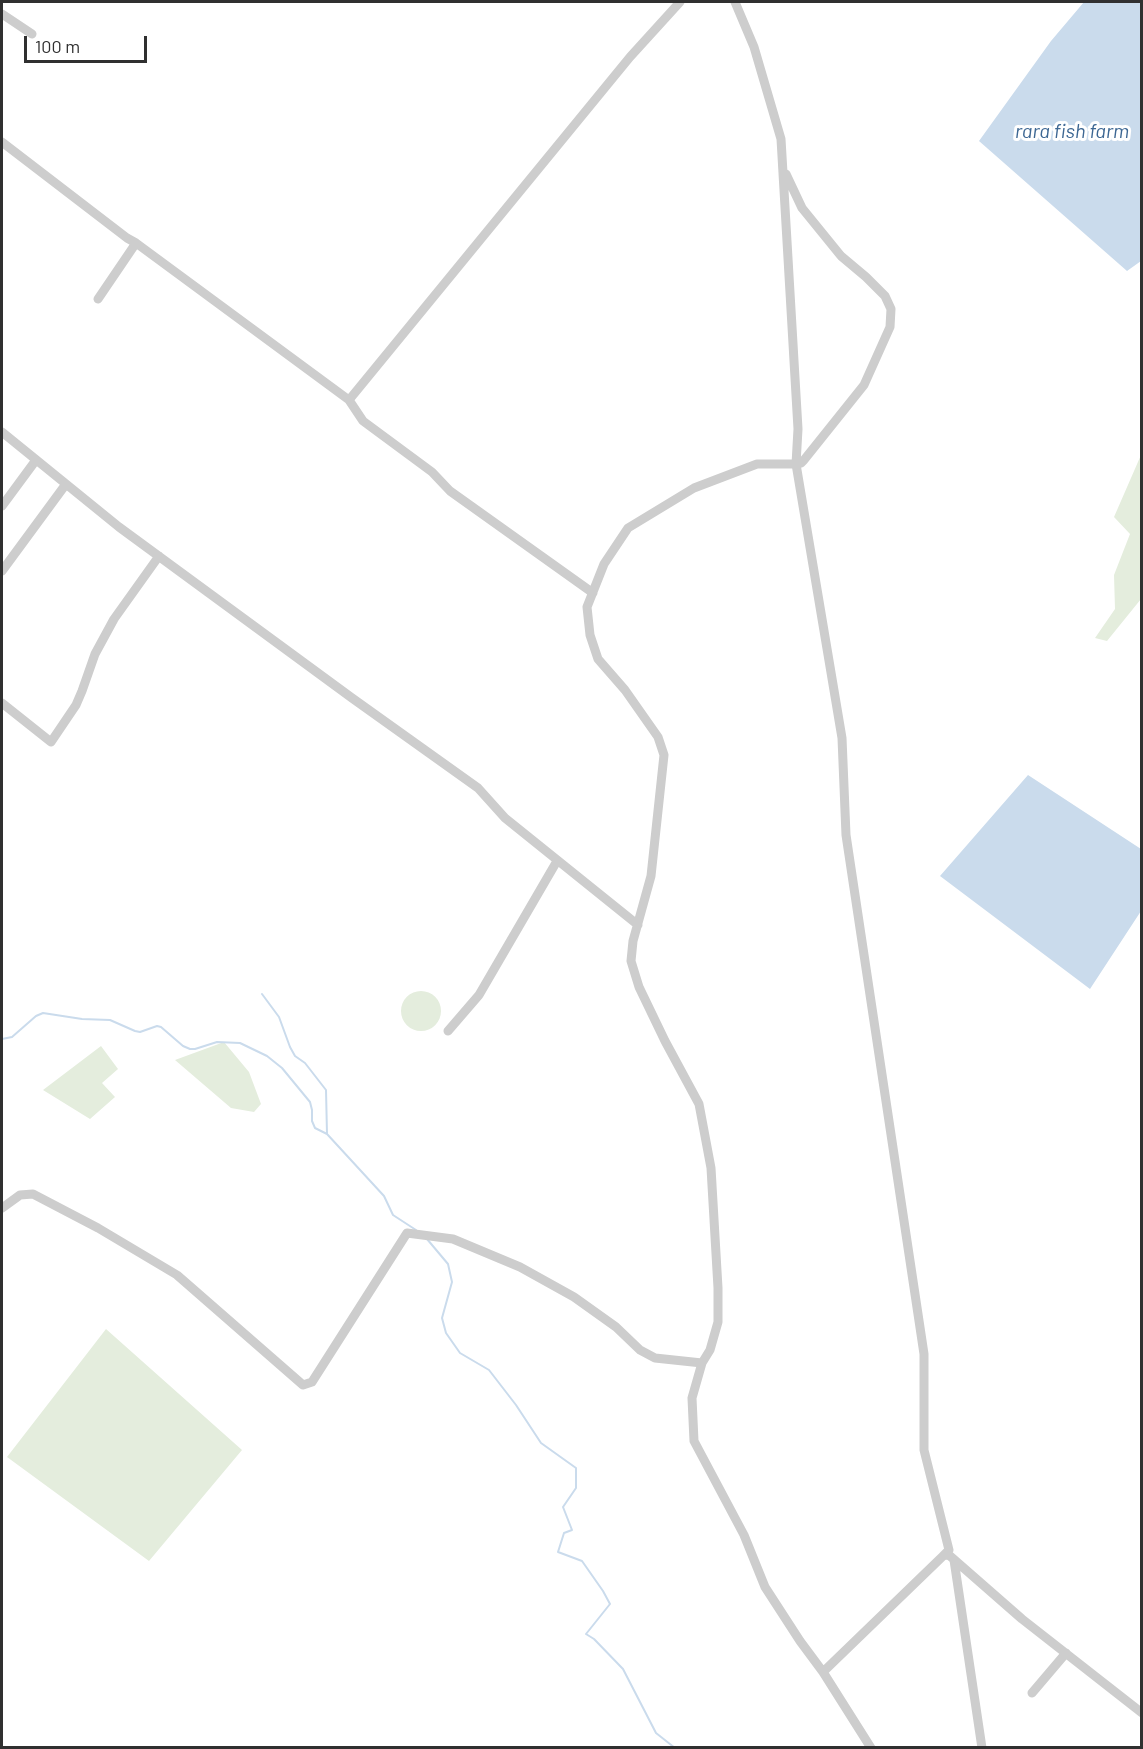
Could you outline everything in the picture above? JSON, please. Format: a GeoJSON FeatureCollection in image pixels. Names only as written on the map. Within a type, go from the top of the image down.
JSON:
{"type":"FeatureCollection","features":[{"type":"Feature","properties":{"kind":"street"},"geometry":{"type":"LineString","coordinates":[[349,400],[630,57],[680,2]]}},
{"type":"Feature","properties":{"kind":"street"},"geometry":{"type":"LineString","coordinates":[[735,2],[754,46],[781,138],[798,429],[796,464],[842,738],[846,835],[924,1353],[924,1449],[949,1550],[823,1672]]}},
{"type":"Feature","properties":{"kind":"street"},"geometry":{"type":"LineString","coordinates":[[2,14],[32,34]]}},
{"type":"Feature","properties":{"kind":"street"},"geometry":{"type":"LineString","coordinates":[[2,142],[127,238],[349,400],[363,421],[432,472],[450,491],[593,592]]}},
{"type":"Feature","properties":{"kind":"street"},"geometry":{"type":"LineString","coordinates":[[783,170],[802,208],[841,256],[885,296],[891,309],[890,327],[864,385],[801,463],[757,464],[694,488],[628,528],[604,564],[587,607],[590,635],[598,659],[625,690],[658,737],[664,755],[651,876],[633,941],[631,961],[639,987],[699,1104],[711,1168],[718,1322],[710,1350],[702,1363],[692,1398],[694,1442],[744,1535],[765,1587],[871,1748]]}},
{"type":"Feature","properties":{"kind":"street"},"geometry":{"type":"LineString","coordinates":[[98,299],[136,243]]}},
{"type":"Feature","properties":{"kind":"street"},"geometry":{"type":"LineString","coordinates":[[2,432],[119,527],[478,788],[505,818],[638,925]]}},
{"type":"Feature","properties":{"kind":"street"},"geometry":{"type":"LineString","coordinates":[[2,506],[36,460]]}},
{"type":"Feature","properties":{"kind":"street"},"geometry":{"type":"LineString","coordinates":[[2,571],[66,484]]}},
{"type":"Feature","properties":{"kind":"street"},"geometry":{"type":"LineString","coordinates":[[2,704],[51,742],[76,705],[94,654],[114,619],[159,556]]}},
{"type":"Feature","properties":{"kind":"street"},"geometry":{"type":"LineString","coordinates":[[448,1031],[479,995],[557,861]]}},
{"type":"Feature","properties":{"kind":"street"},"geometry":{"type":"LineString","coordinates":[[2,1208],[20,1195],[33,1194],[98,1228],[177,1275],[303,1385],[312,1382],[407,1233],[453,1239],[520,1267],[583,1303],[616,1327],[640,1350],[656,1358],[702,1363]]}},
{"type":"Feature","properties":{"kind":"street"},"geometry":{"type":"LineString","coordinates":[[943,1556],[950,1556],[1022,1619],[1142,1713]]}},
{"type":"Feature","properties":{"kind":"street"},"geometry":{"type":"LineString","coordinates":[[954,1560],[982,1748]]}},
{"type":"Feature","properties":{"kind":"street"},"geometry":{"type":"LineString","coordinates":[[1032,1693],[1066,1653]]}},
{"type":"Feature","properties":{"kind":"green space"},"geometry":{"type":"Polygon","coordinates":[[[1141,455],[1141,599],[1107,641],[1095,638],[1115,609],[1114,575],[1130,534],[1114,517],[1141,455]]]}},
{"type":"Feature","properties":{"kind":"green space"},"geometry":{"type":"Polygon","coordinates":[[[421,991],[429,992],[435,997],[440,1003],[440,1019],[435,1025],[429,1030],[421,1031],[413,1030],[407,1025],[402,1019],[401,1011],[402,1003],[407,997],[413,992],[421,991]]]}},
{"type":"Feature","properties":{"kind":"green space"},"geometry":{"type":"Polygon","coordinates":[[[224,1042],[249,1072],[261,1104],[254,1112],[231,1108],[175,1060],[224,1042]]]}},
{"type":"Feature","properties":{"kind":"green space"},"geometry":{"type":"Polygon","coordinates":[[[101,1046],[118,1069],[102,1083],[115,1097],[90,1119],[43,1090],[101,1046]]]}},
{"type":"Feature","properties":{"kind":"green space"},"geometry":{"type":"Polygon","coordinates":[[[106,1329],[242,1450],[149,1561],[7,1457],[106,1329]]]}},
{"type":"Feature","properties":{"kind":"water","name":"rara fish farm"},"geometry":{"type":"Polygon","coordinates":[[[1084,2],[1140,2],[1141,4],[1141,261],[1127,271],[979,141],[1051,41],[1084,2]]]}},
{"type":"Feature","properties":{"kind":"water"},"geometry":{"type":"Polygon","coordinates":[[[1028,775],[1141,849],[1141,911],[1090,989],[940,876],[1028,775]]]}},
{"type":"Feature","properties":{"kind":"waterway"},"geometry":{"type":"LineString","coordinates":[[262,994],[279,1017],[295,1056],[305,1063],[326,1090],[327,1134],[384,1196],[393,1215],[416,1230]]}},
{"type":"Feature","properties":{"kind":"waterway"},"geometry":{"type":"LineString","coordinates":[[2,1039],[12,1037],[36,1016],[43,1013],[82,1019],[110,1020],[140,1032],[157,1026],[190,1049],[217,1042],[240,1043],[267,1056],[282,1068],[310,1102],[315,1128],[327,1134]]}},
{"type":"Feature","properties":{"kind":"waterway"},"geometry":{"type":"LineString","coordinates":[[427,1239],[448,1264],[452,1282],[442,1318],[446,1333],[460,1353],[489,1370],[541,1443],[576,1468],[576,1488],[563,1507],[572,1530],[564,1533],[558,1552],[582,1561],[610,1604],[586,1634],[594,1639],[623,1669],[656,1733],[675,1748]]}}]}
